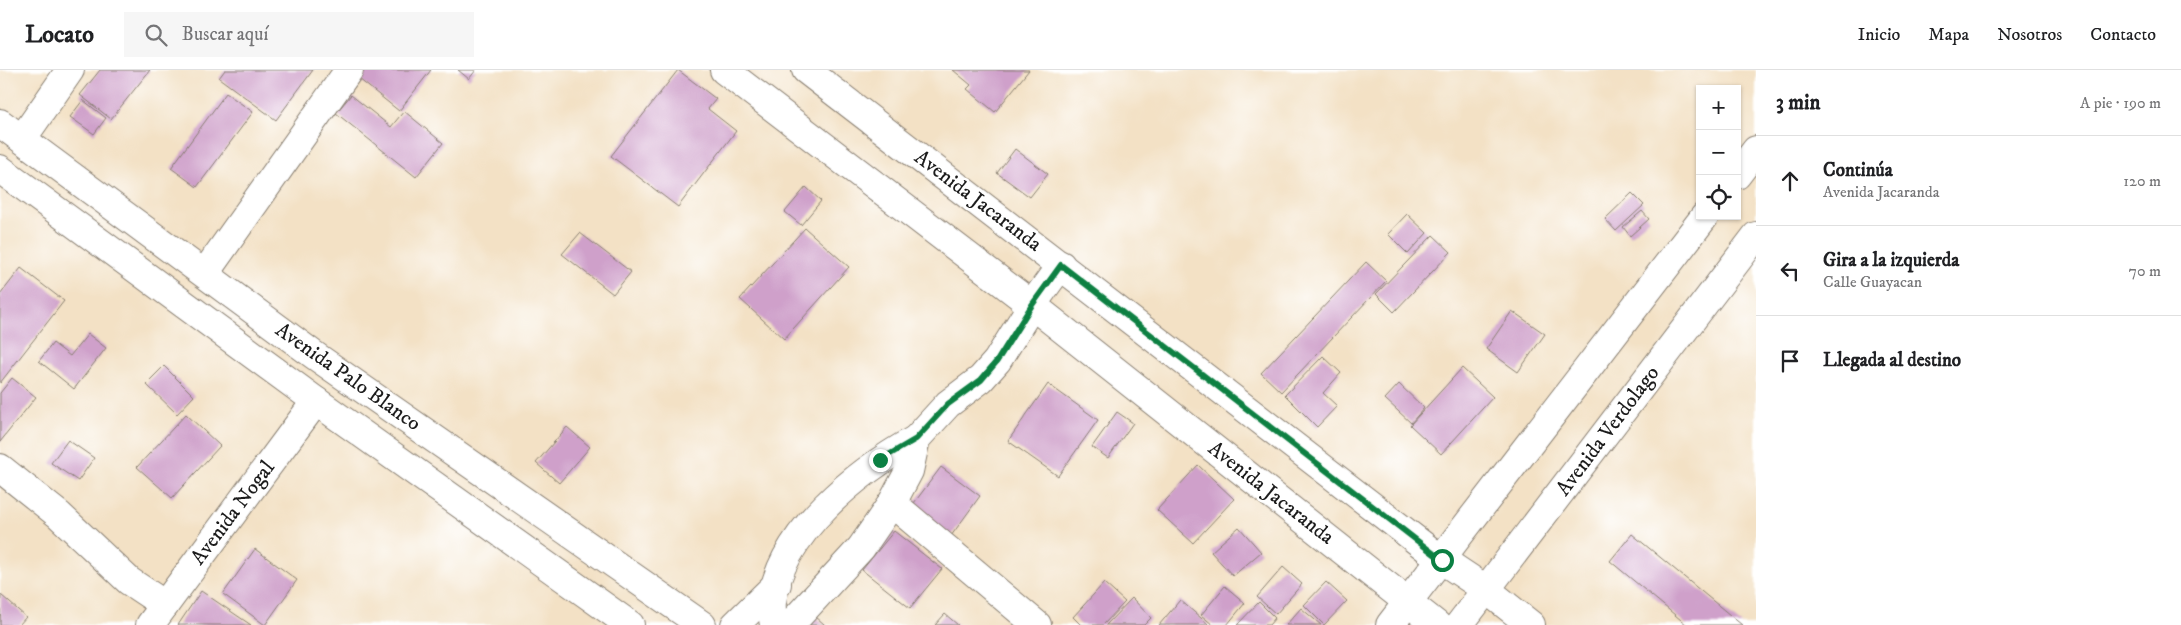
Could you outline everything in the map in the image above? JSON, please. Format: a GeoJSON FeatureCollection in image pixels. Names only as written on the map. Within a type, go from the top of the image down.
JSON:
{"type":"FeatureCollection","features":[{"type":"Feature","properties":{"kind":"street"},"geometry":{"type":"LineString","coordinates":[[22,138],[70,70]]}},
{"type":"Feature","properties":{"kind":"street"},"geometry":{"type":"LineString","coordinates":[[205,273],[349,70]]}},
{"type":"Feature","properties":{"kind":"street","name":"Avenida Jacaranda"},"geometry":{"type":"LineString","coordinates":[[724,70],[1032,305],[1437,625]]}},
{"type":"Feature","properties":{"kind":"street","name":"Avenida Jacaranda"},"geometry":{"type":"LineString","coordinates":[[806,70],[1442,560],[1487,590],[1531,625]]}},
{"type":"Feature","properties":{"kind":"street","name":"Avenida Palo Blanco"},"geometry":{"type":"LineString","coordinates":[[0,123],[314,355],[702,625]]}},
{"type":"Feature","properties":{"kind":"street"},"geometry":{"type":"LineString","coordinates":[[1741,170],[1756,150]]}},
{"type":"Feature","properties":{"kind":"street","name":"Avenida Palo Blanco"},"geometry":{"type":"LineString","coordinates":[[0,169],[316,401],[630,625]]}},
{"type":"Feature","properties":{"kind":"street"},"geometry":{"type":"LineString","coordinates":[[1390,625],[1442,560],[1702,220]]}},
{"type":"Feature","properties":{"kind":"street","name":"Avenida Verdolago"},"geometry":{"type":"LineString","coordinates":[[1459,625],[1756,236]]}},
{"type":"Feature","properties":{"kind":"street"},"geometry":{"type":"LineString","coordinates":[[774,625],[772,603],[782,566],[813,520],[852,482],[880,460],[916,439],[948,404],[981,380],[997,361],[1032,305],[1061,265]]}},
{"type":"Feature","properties":{"kind":"street","name":"Avenida Nogal"},"geometry":{"type":"LineString","coordinates":[[158,615],[316,401]]}},
{"type":"Feature","properties":{"kind":"street"},"geometry":{"type":"LineString","coordinates":[[790,625],[860,548],[892,503],[909,471],[916,439]]}},
{"type":"Feature","properties":{"kind":"street"},"geometry":{"type":"LineString","coordinates":[[0,468],[59,516],[129,581],[158,615]]}},
{"type":"Feature","properties":{"kind":"street"},"geometry":{"type":"LineString","coordinates":[[892,503],[1037,625]]}},
{"type":"Feature","properties":{"kind":"street"},"geometry":{"type":"LineString","coordinates":[[735,625],[777,584]]}},
{"type":"Feature","properties":{"kind":"building"},"geometry":{"type":"Polygon","coordinates":[[[100,70],[150,70],[111,119],[80,95],[100,70]]]}},
{"type":"Feature","properties":{"kind":"building"},"geometry":{"type":"Polygon","coordinates":[[[225,70],[313,70],[276,120],[219,78],[225,70]]]}},
{"type":"Feature","properties":{"kind":"building"},"geometry":{"type":"Polygon","coordinates":[[[358,70],[431,70],[399,111],[354,75],[358,70]]]}},
{"type":"Feature","properties":{"kind":"building"},"geometry":{"type":"Polygon","coordinates":[[[458,70],[476,70],[469,79],[458,70]]]}},
{"type":"Feature","properties":{"kind":"building"},"geometry":{"type":"Polygon","coordinates":[[[678,70],[716,99],[708,109],[736,131],[678,207],[611,156],[678,70]]]}},
{"type":"Feature","properties":{"kind":"building"},"geometry":{"type":"Polygon","coordinates":[[[953,70],[1029,70],[995,112],[967,89],[971,85],[953,70]]]}},
{"type":"Feature","properties":{"kind":"building"},"geometry":{"type":"Polygon","coordinates":[[[226,93],[253,112],[197,187],[171,168],[226,93]]]}},
{"type":"Feature","properties":{"kind":"building"},"geometry":{"type":"Polygon","coordinates":[[[351,95],[391,127],[404,111],[443,143],[416,177],[336,113],[351,95]]]}},
{"type":"Feature","properties":{"kind":"building"},"geometry":{"type":"Polygon","coordinates":[[[83,100],[106,118],[94,134],[70,117],[83,100]]]}},
{"type":"Feature","properties":{"kind":"building"},"geometry":{"type":"Polygon","coordinates":[[[1015,149],[1048,174],[1030,197],[997,173],[1015,149]]]}},
{"type":"Feature","properties":{"kind":"building"},"geometry":{"type":"Polygon","coordinates":[[[806,187],[821,201],[801,225],[785,212],[806,187]]]}},
{"type":"Feature","properties":{"kind":"building"},"geometry":{"type":"Polygon","coordinates":[[[1632,193],[1644,205],[1616,231],[1605,219],[1632,193]]]}},
{"type":"Feature","properties":{"kind":"building"},"geometry":{"type":"Polygon","coordinates":[[[1642,211],[1649,219],[1630,236],[1623,227],[1642,211]]]}},
{"type":"Feature","properties":{"kind":"building"},"geometry":{"type":"Polygon","coordinates":[[[1407,214],[1427,233],[1408,254],[1388,234],[1407,214]]]}},
{"type":"Feature","properties":{"kind":"building"},"geometry":{"type":"Polygon","coordinates":[[[805,228],[849,267],[784,339],[740,299],[805,228]]]}},
{"type":"Feature","properties":{"kind":"building"},"geometry":{"type":"Polygon","coordinates":[[[580,233],[631,272],[613,294],[562,254],[580,233]]]}},
{"type":"Feature","properties":{"kind":"building"},"geometry":{"type":"Polygon","coordinates":[[[1433,235],[1451,252],[1394,312],[1376,294],[1433,235]]]}},
{"type":"Feature","properties":{"kind":"building"},"geometry":{"type":"Polygon","coordinates":[[[1366,262],[1386,281],[1281,392],[1261,373],[1366,262]]]}},
{"type":"Feature","properties":{"kind":"building"},"geometry":{"type":"Polygon","coordinates":[[[21,268],[64,301],[0,383],[0,295],[21,268]]]}},
{"type":"Feature","properties":{"kind":"building"},"geometry":{"type":"Polygon","coordinates":[[[1512,311],[1545,334],[1518,372],[1486,349],[1512,311]]]}},
{"type":"Feature","properties":{"kind":"building"},"geometry":{"type":"Polygon","coordinates":[[[88,334],[106,348],[74,389],[39,361],[53,343],[70,356],[88,334]]]}},
{"type":"Feature","properties":{"kind":"building"},"geometry":{"type":"Polygon","coordinates":[[[1323,356],[1341,373],[1323,393],[1337,406],[1317,427],[1285,395],[1323,356]]]}},
{"type":"Feature","properties":{"kind":"building"},"geometry":{"type":"Polygon","coordinates":[[[164,366],[194,396],[177,414],[146,384],[164,366]]]}},
{"type":"Feature","properties":{"kind":"building"},"geometry":{"type":"Polygon","coordinates":[[[1462,368],[1493,397],[1441,454],[1410,425],[1462,368]]]}},
{"type":"Feature","properties":{"kind":"building"},"geometry":{"type":"Polygon","coordinates":[[[12,378],[36,397],[0,442],[0,393],[12,378]]]}},
{"type":"Feature","properties":{"kind":"building"},"geometry":{"type":"Polygon","coordinates":[[[1048,384],[1098,420],[1058,476],[1008,441],[1048,384]]]}},
{"type":"Feature","properties":{"kind":"building"},"geometry":{"type":"Polygon","coordinates":[[[1399,384],[1424,408],[1411,423],[1385,399],[1399,384]]]}},
{"type":"Feature","properties":{"kind":"building"},"geometry":{"type":"Polygon","coordinates":[[[1117,412],[1133,423],[1108,458],[1092,447],[1117,412]]]}},
{"type":"Feature","properties":{"kind":"building"},"geometry":{"type":"Polygon","coordinates":[[[186,414],[220,446],[172,498],[137,467],[186,414]]]}},
{"type":"Feature","properties":{"kind":"building"},"geometry":{"type":"Polygon","coordinates":[[[567,427],[590,447],[559,483],[536,463],[567,427]]]}},
{"type":"Feature","properties":{"kind":"building"},"geometry":{"type":"Polygon","coordinates":[[[68,440],[94,458],[78,481],[51,463],[68,440]]]}},
{"type":"Feature","properties":{"kind":"building"},"geometry":{"type":"Polygon","coordinates":[[[1198,465],[1234,499],[1193,543],[1157,510],[1198,465]]]}},
{"type":"Feature","properties":{"kind":"building"},"geometry":{"type":"Polygon","coordinates":[[[941,467],[980,496],[951,536],[911,507],[941,467]]]}},
{"type":"Feature","properties":{"kind":"building"},"geometry":{"type":"Polygon","coordinates":[[[1239,527],[1261,552],[1233,576],[1211,552],[1239,527]]]}},
{"type":"Feature","properties":{"kind":"building"},"geometry":{"type":"Polygon","coordinates":[[[894,531],[942,569],[910,608],[862,570],[894,531]]]}},
{"type":"Feature","properties":{"kind":"building"},"geometry":{"type":"Polygon","coordinates":[[[1632,534],[1742,625],[1687,625],[1610,561],[1632,534]]]}},
{"type":"Feature","properties":{"kind":"building"},"geometry":{"type":"Polygon","coordinates":[[[255,549],[297,580],[265,625],[223,594],[255,549]]]}},
{"type":"Feature","properties":{"kind":"building"},"geometry":{"type":"Polygon","coordinates":[[[1283,567],[1302,584],[1276,614],[1257,597],[1283,567]]]}},
{"type":"Feature","properties":{"kind":"building"},"geometry":{"type":"Polygon","coordinates":[[[1326,582],[1347,601],[1324,625],[1304,605],[1326,582]]]}},
{"type":"Feature","properties":{"kind":"building"},"geometry":{"type":"Polygon","coordinates":[[[1104,583],[1125,602],[1103,625],[1081,625],[1073,617],[1104,583]]]}},
{"type":"Feature","properties":{"kind":"building"},"geometry":{"type":"Polygon","coordinates":[[[1225,586],[1245,603],[1227,625],[1213,625],[1201,615],[1225,586]]]}},
{"type":"Feature","properties":{"kind":"building"},"geometry":{"type":"Polygon","coordinates":[[[201,591],[251,625],[178,625],[201,591]]]}},
{"type":"Feature","properties":{"kind":"building"},"geometry":{"type":"Polygon","coordinates":[[[1,595],[26,617],[19,625],[0,625],[1,595]]]}},
{"type":"Feature","properties":{"kind":"building"},"geometry":{"type":"Polygon","coordinates":[[[1132,598],[1151,618],[1144,625],[1106,625],[1132,598]]]}},
{"type":"Feature","properties":{"kind":"building"},"geometry":{"type":"Polygon","coordinates":[[[1180,600],[1208,624],[1159,625],[1180,600]]]}},
{"type":"Feature","properties":{"kind":"building"},"geometry":{"type":"Polygon","coordinates":[[[1259,602],[1275,618],[1269,625],[1237,625],[1259,602]]]}},
{"type":"Feature","properties":{"kind":"building"},"geometry":{"type":"Polygon","coordinates":[[[1301,608],[1321,625],[1286,625],[1301,608]]]}},
{"type":"Feature","properties":{"kind":"building"},"geometry":{"type":"Polygon","coordinates":[[[945,614],[958,625],[935,625],[945,614]]]}},
{"type":"Feature","properties":{"kind":"building"},"geometry":{"type":"Polygon","coordinates":[[[815,616],[825,625],[807,625],[815,616]]]}},
{"type":"Feature","properties":{"kind":"route"},"geometry":{"type":"LineString","coordinates":[[880,460],[916,439],[948,404],[981,380],[997,361],[1032,305],[1061,265],[1442,560]]}}]}
